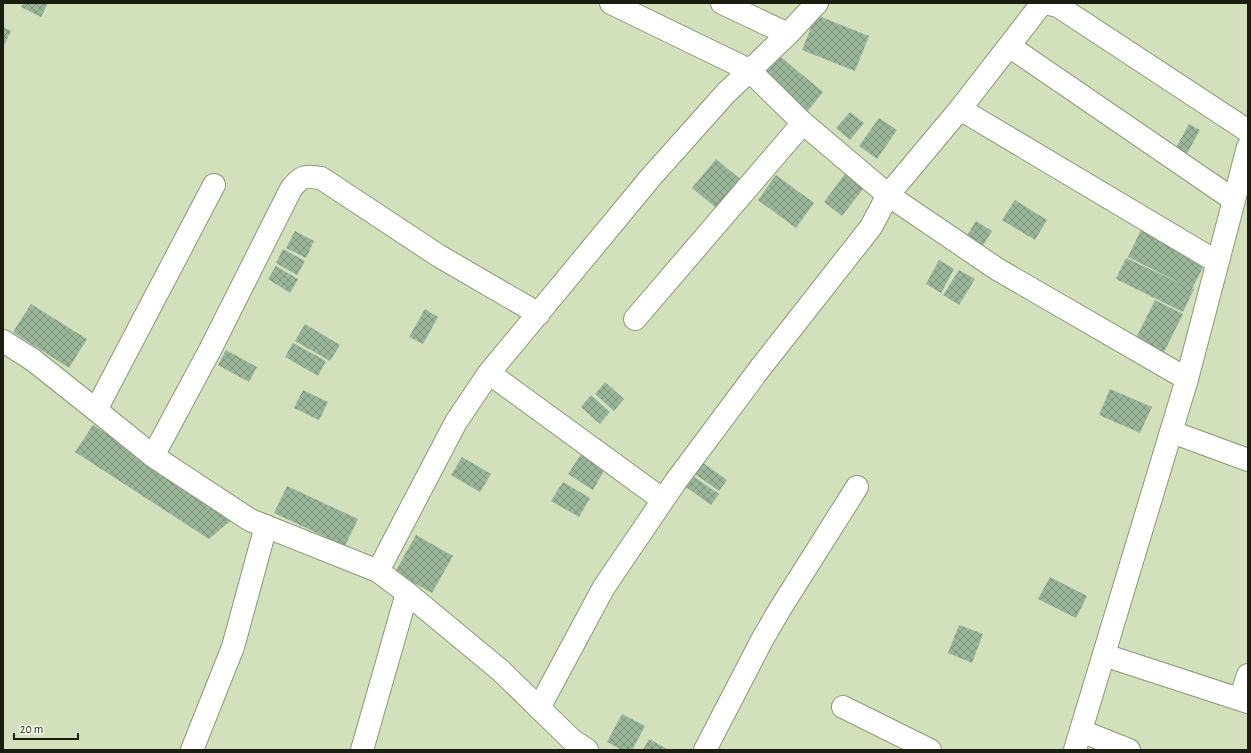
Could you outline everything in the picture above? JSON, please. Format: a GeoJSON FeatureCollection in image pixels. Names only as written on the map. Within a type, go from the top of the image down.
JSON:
{"type":"FeatureCollection","features":[{"type":"Feature","properties":{"kind":"street"},"geometry":{"type":"LineString","coordinates":[[611,3],[749,70],[803,122],[888,195],[997,269],[1187,379]]}},
{"type":"Feature","properties":{"kind":"street"},"geometry":{"type":"LineString","coordinates":[[722,3],[788,34]]}},
{"type":"Feature","properties":{"kind":"street"},"geometry":{"type":"LineString","coordinates":[[378,571],[456,422],[490,373],[651,177],[726,93],[788,34],[817,3]]}},
{"type":"Feature","properties":{"kind":"street"},"geometry":{"type":"LineString","coordinates":[[539,708],[604,587],[663,500],[761,367],[871,226],[888,195],[960,108],[1040,6],[1045,3],[1058,6],[1248,131]]}},
{"type":"Feature","properties":{"kind":"street"},"geometry":{"type":"LineString","coordinates":[[1009,46],[1234,200]]}},
{"type":"Feature","properties":{"kind":"street"},"geometry":{"type":"LineString","coordinates":[[960,108],[1217,262]]}},
{"type":"Feature","properties":{"kind":"street"},"geometry":{"type":"LineString","coordinates":[[635,319],[803,122]]}},
{"type":"Feature","properties":{"kind":"street"},"geometry":{"type":"LineString","coordinates":[[1129,750],[1078,740],[1172,432],[1248,147]]}},
{"type":"Feature","properties":{"kind":"street"},"geometry":{"type":"LineString","coordinates":[[153,456],[210,350],[291,189],[298,180],[305,176],[321,178],[439,256],[539,314]]}},
{"type":"Feature","properties":{"kind":"street"},"geometry":{"type":"LineString","coordinates":[[96,410],[214,185]]}},
{"type":"Feature","properties":{"kind":"street"},"geometry":{"type":"LineString","coordinates":[[3,341],[33,360],[153,456],[250,520],[378,571],[500,670],[539,708],[575,747]]}},
{"type":"Feature","properties":{"kind":"street"},"geometry":{"type":"LineString","coordinates":[[490,373],[663,500]]}},
{"type":"Feature","properties":{"kind":"street"},"geometry":{"type":"LineString","coordinates":[[1172,432],[1248,460]]}},
{"type":"Feature","properties":{"kind":"street"},"geometry":{"type":"LineString","coordinates":[[705,750],[762,640],[857,487]]}},
{"type":"Feature","properties":{"kind":"street"},"geometry":{"type":"LineString","coordinates":[[192,750],[233,648],[266,526]]}},
{"type":"Feature","properties":{"kind":"street"},"geometry":{"type":"LineString","coordinates":[[362,750],[407,593]]}},
{"type":"Feature","properties":{"kind":"street"},"geometry":{"type":"LineString","coordinates":[[1104,655],[1244,701],[1248,675]]}},
{"type":"Feature","properties":{"kind":"street"},"geometry":{"type":"LineString","coordinates":[[843,707],[930,750]]}},
{"type":"Feature","properties":{"kind":"building"},"geometry":{"type":"Polygon","coordinates":[[[23,3],[48,3],[41,17],[21,7],[23,3]]]}},
{"type":"Feature","properties":{"kind":"building"},"geometry":{"type":"Polygon","coordinates":[[[816,15],[869,36],[855,71],[802,50],[816,15]]]}},
{"type":"Feature","properties":{"kind":"building"},"geometry":{"type":"Polygon","coordinates":[[[3,27],[11,31],[3,47],[3,27]]]}},
{"type":"Feature","properties":{"kind":"building"},"geometry":{"type":"Polygon","coordinates":[[[775,52],[823,92],[807,112],[759,72],[775,52]]]}},
{"type":"Feature","properties":{"kind":"building"},"geometry":{"type":"Polygon","coordinates":[[[850,112],[864,123],[850,140],[836,128],[850,112]]]}},
{"type":"Feature","properties":{"kind":"building"},"geometry":{"type":"Polygon","coordinates":[[[879,118],[897,130],[877,159],[859,146],[879,118]]]}},
{"type":"Feature","properties":{"kind":"building"},"geometry":{"type":"Polygon","coordinates":[[[1189,124],[1200,130],[1185,157],[1174,151],[1189,124]]]}},
{"type":"Feature","properties":{"kind":"building"},"geometry":{"type":"Polygon","coordinates":[[[716,159],[744,182],[720,211],[692,188],[716,159]]]}},
{"type":"Feature","properties":{"kind":"building"},"geometry":{"type":"Polygon","coordinates":[[[845,174],[863,189],[842,216],[824,202],[845,174]]]}},
{"type":"Feature","properties":{"kind":"building"},"geometry":{"type":"Polygon","coordinates":[[[776,175],[814,203],[796,228],[758,200],[776,175]]]}},
{"type":"Feature","properties":{"kind":"building"},"geometry":{"type":"Polygon","coordinates":[[[1015,200],[1047,220],[1035,240],[1002,220],[1015,200]]]}},
{"type":"Feature","properties":{"kind":"building"},"geometry":{"type":"Polygon","coordinates":[[[976,221],[992,231],[980,250],[964,240],[976,221]]]}},
{"type":"Feature","properties":{"kind":"building"},"geometry":{"type":"Polygon","coordinates":[[[1141,230],[1206,261],[1192,289],[1194,289],[1183,312],[1116,279],[1126,258],[1184,285],[1128,257],[1141,230]]]}},
{"type":"Feature","properties":{"kind":"building"},"geometry":{"type":"Polygon","coordinates":[[[295,231],[314,241],[306,258],[286,248],[295,231]]]}},
{"type":"Feature","properties":{"kind":"building"},"geometry":{"type":"Polygon","coordinates":[[[283,249],[305,261],[297,275],[276,263],[283,249]]]}},
{"type":"Feature","properties":{"kind":"building"},"geometry":{"type":"Polygon","coordinates":[[[939,260],[954,269],[941,293],[926,284],[939,260]]]}},
{"type":"Feature","properties":{"kind":"building"},"geometry":{"type":"Polygon","coordinates":[[[276,266],[298,279],[290,293],[268,279],[276,266]]]}},
{"type":"Feature","properties":{"kind":"building"},"geometry":{"type":"Polygon","coordinates":[[[959,270],[975,279],[959,305],[943,295],[959,270]]]}},
{"type":"Feature","properties":{"kind":"building"},"geometry":{"type":"Polygon","coordinates":[[[1155,300],[1183,314],[1163,354],[1135,340],[1155,300]]]}},
{"type":"Feature","properties":{"kind":"building"},"geometry":{"type":"Polygon","coordinates":[[[31,304],[87,339],[69,368],[13,332],[31,304]]]}},
{"type":"Feature","properties":{"kind":"building"},"geometry":{"type":"Polygon","coordinates":[[[425,309],[438,317],[423,344],[409,337],[425,309]]]}},
{"type":"Feature","properties":{"kind":"building"},"geometry":{"type":"Polygon","coordinates":[[[305,324],[340,345],[330,361],[295,341],[305,324]]]}},
{"type":"Feature","properties":{"kind":"building"},"geometry":{"type":"Polygon","coordinates":[[[293,343],[326,361],[318,376],[285,357],[293,343]]]}},
{"type":"Feature","properties":{"kind":"building"},"geometry":{"type":"Polygon","coordinates":[[[226,350],[257,367],[249,382],[218,365],[226,350]]]}},
{"type":"Feature","properties":{"kind":"building"},"geometry":{"type":"Polygon","coordinates":[[[605,382],[624,399],[614,411],[595,394],[605,382]]]}},
{"type":"Feature","properties":{"kind":"building"},"geometry":{"type":"Polygon","coordinates":[[[1110,389],[1152,407],[1140,433],[1099,415],[1110,389]]]}},
{"type":"Feature","properties":{"kind":"building"},"geometry":{"type":"Polygon","coordinates":[[[303,390],[328,402],[319,420],[294,408],[303,390]]]}},
{"type":"Feature","properties":{"kind":"building"},"geometry":{"type":"Polygon","coordinates":[[[591,395],[610,412],[600,424],[581,407],[591,395]]]}},
{"type":"Feature","properties":{"kind":"building"},"geometry":{"type":"Polygon","coordinates":[[[93,425],[236,516],[209,539],[75,452],[93,425]]]}},
{"type":"Feature","properties":{"kind":"building"},"geometry":{"type":"Polygon","coordinates":[[[581,454],[605,469],[593,490],[568,474],[581,454]]]}},
{"type":"Feature","properties":{"kind":"building"},"geometry":{"type":"Polygon","coordinates":[[[462,457],[491,474],[480,492],[451,475],[462,457]]]}},
{"type":"Feature","properties":{"kind":"building"},"geometry":{"type":"Polygon","coordinates":[[[703,463],[727,480],[719,491],[695,474],[703,463]]]}},
{"type":"Feature","properties":{"kind":"building"},"geometry":{"type":"Polygon","coordinates":[[[693,476],[719,494],[711,505],[686,487],[693,476]]]}},
{"type":"Feature","properties":{"kind":"building"},"geometry":{"type":"Polygon","coordinates":[[[563,482],[590,498],[579,517],[551,501],[563,482]]]}},
{"type":"Feature","properties":{"kind":"building"},"geometry":{"type":"Polygon","coordinates":[[[287,486],[358,519],[345,546],[274,513],[287,486]]]}},
{"type":"Feature","properties":{"kind":"building"},"geometry":{"type":"Polygon","coordinates":[[[416,535],[453,556],[432,593],[395,572],[416,535]]]}},
{"type":"Feature","properties":{"kind":"building"},"geometry":{"type":"Polygon","coordinates":[[[1050,577],[1087,596],[1076,618],[1038,599],[1050,577]]]}},
{"type":"Feature","properties":{"kind":"building"},"geometry":{"type":"Polygon","coordinates":[[[959,625],[983,634],[972,663],[948,653],[959,625]]]}},
{"type":"Feature","properties":{"kind":"building"},"geometry":{"type":"Polygon","coordinates":[[[622,714],[645,726],[632,750],[622,750],[607,742],[622,714]]]}},
{"type":"Feature","properties":{"kind":"building"},"geometry":{"type":"Polygon","coordinates":[[[649,739],[669,750],[643,750],[649,739]]]}}]}
